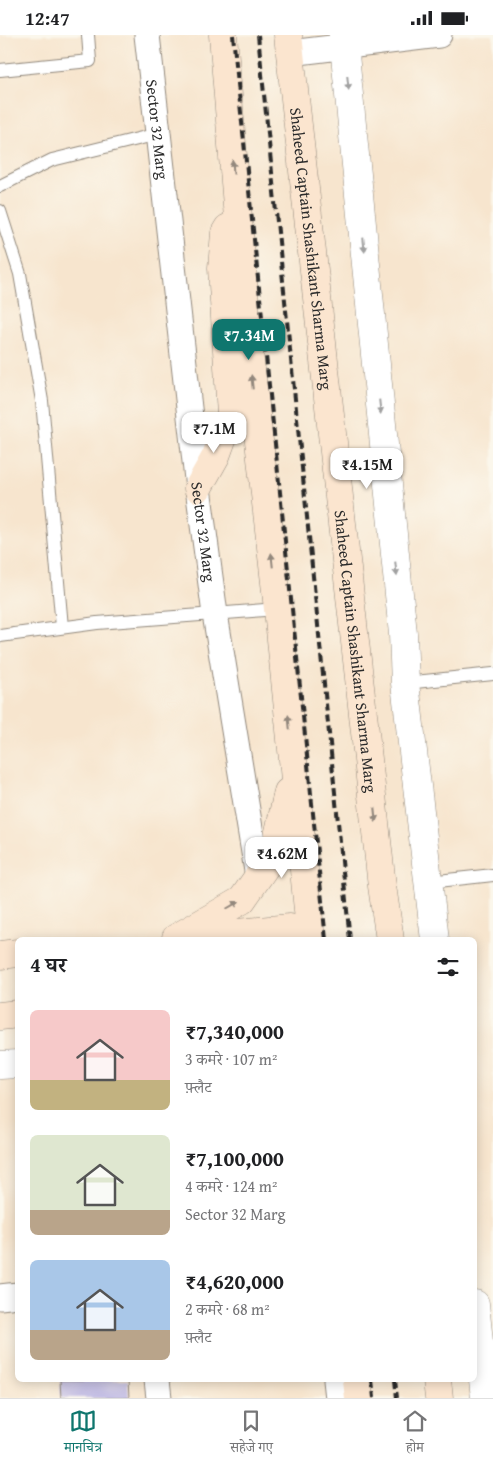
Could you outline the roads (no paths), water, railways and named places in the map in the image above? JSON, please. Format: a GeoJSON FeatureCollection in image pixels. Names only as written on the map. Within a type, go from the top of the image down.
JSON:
{"type":"FeatureCollection","features":[{"type":"Feature","properties":{"kind":"main road"},"geometry":{"type":"LineString","coordinates":[[223,35],[249,352],[278,609],[311,937]]}},
{"type":"Feature","properties":{"kind":"main road","name":"Shaheed Captain Shashikant Sharma Marg"},"geometry":{"type":"LineString","coordinates":[[289,44],[382,886],[390,937]]}},
{"type":"Feature","properties":{"kind":"main road"},"geometry":{"type":"LineString","coordinates":[[198,488],[216,456],[230,415],[222,268],[225,233],[236,209]]}},
{"type":"Feature","properties":{"kind":"main road"},"geometry":{"type":"LineString","coordinates":[[171,937],[242,900],[258,877],[274,853],[288,794],[292,756]]}},
{"type":"Feature","properties":{"kind":"main road"},"geometry":{"type":"LineString","coordinates":[[188,937],[290,927],[291,937]]}},
{"type":"Feature","properties":{"kind":"main road"},"geometry":{"type":"LineString","coordinates":[[0,955],[15,953]]}},
{"type":"Feature","properties":{"kind":"main road"},"geometry":{"type":"LineString","coordinates":[[0,1016],[15,1014]]}},
{"type":"Feature","properties":{"kind":"main road"},"geometry":{"type":"LineString","coordinates":[[357,1382],[359,1398]]}},
{"type":"Feature","properties":{"kind":"main road"},"geometry":{"type":"LineString","coordinates":[[437,1382],[439,1398]]}},
{"type":"Feature","properties":{"kind":"street","name":"Sector 32 Marg"},"geometry":{"type":"LineString","coordinates":[[147,35],[198,488],[215,614],[258,877]]}},
{"type":"Feature","properties":{"kind":"street"},"geometry":{"type":"LineString","coordinates":[[289,44],[439,35]]}},
{"type":"Feature","properties":{"kind":"street"},"geometry":{"type":"LineString","coordinates":[[344,41],[403,634],[405,683],[435,937]]}},
{"type":"Feature","properties":{"kind":"street"},"geometry":{"type":"LineString","coordinates":[[0,1065],[15,1064]]}},
{"type":"Feature","properties":{"kind":"street"},"geometry":{"type":"LineString","coordinates":[[0,1297],[15,1295]]}},
{"type":"Feature","properties":{"kind":"street"},"geometry":{"type":"LineString","coordinates":[[477,1323],[485,1398]]}},
{"type":"Feature","properties":{"kind":"street"},"geometry":{"type":"LineString","coordinates":[[157,1382],[159,1398]]}},
{"type":"Feature","properties":{"kind":"street"},"geometry":{"type":"LineString","coordinates":[[336,1382],[338,1398]]}},
{"type":"Feature","properties":{"kind":"lane"},"geometry":{"type":"LineString","coordinates":[[0,70],[90,61],[88,35]]}},
{"type":"Feature","properties":{"kind":"lane"},"geometry":{"type":"LineString","coordinates":[[0,186],[52,160],[158,134]]}},
{"type":"Feature","properties":{"kind":"lane"},"geometry":{"type":"LineString","coordinates":[[0,211],[20,274],[42,401],[62,627]]}},
{"type":"Feature","properties":{"kind":"lane"},"geometry":{"type":"LineString","coordinates":[[0,636],[62,627],[278,609]]}},
{"type":"Feature","properties":{"kind":"lane"},"geometry":{"type":"LineString","coordinates":[[405,683],[493,674]]}},
{"type":"Feature","properties":{"kind":"lane"},"geometry":{"type":"LineString","coordinates":[[429,882],[493,875]]}},
{"type":"Feature","properties":{"kind":"railway"},"geometry":{"type":"LineString","coordinates":[[233,35],[326,937]]}},
{"type":"Feature","properties":{"kind":"railway"},"geometry":{"type":"LineString","coordinates":[[258,35],[350,937]]}},
{"type":"Feature","properties":{"kind":"railway"},"geometry":{"type":"LineString","coordinates":[[372,1382],[374,1398]]}},
{"type":"Feature","properties":{"kind":"railway"},"geometry":{"type":"LineString","coordinates":[[395,1382],[397,1398]]}}]}
